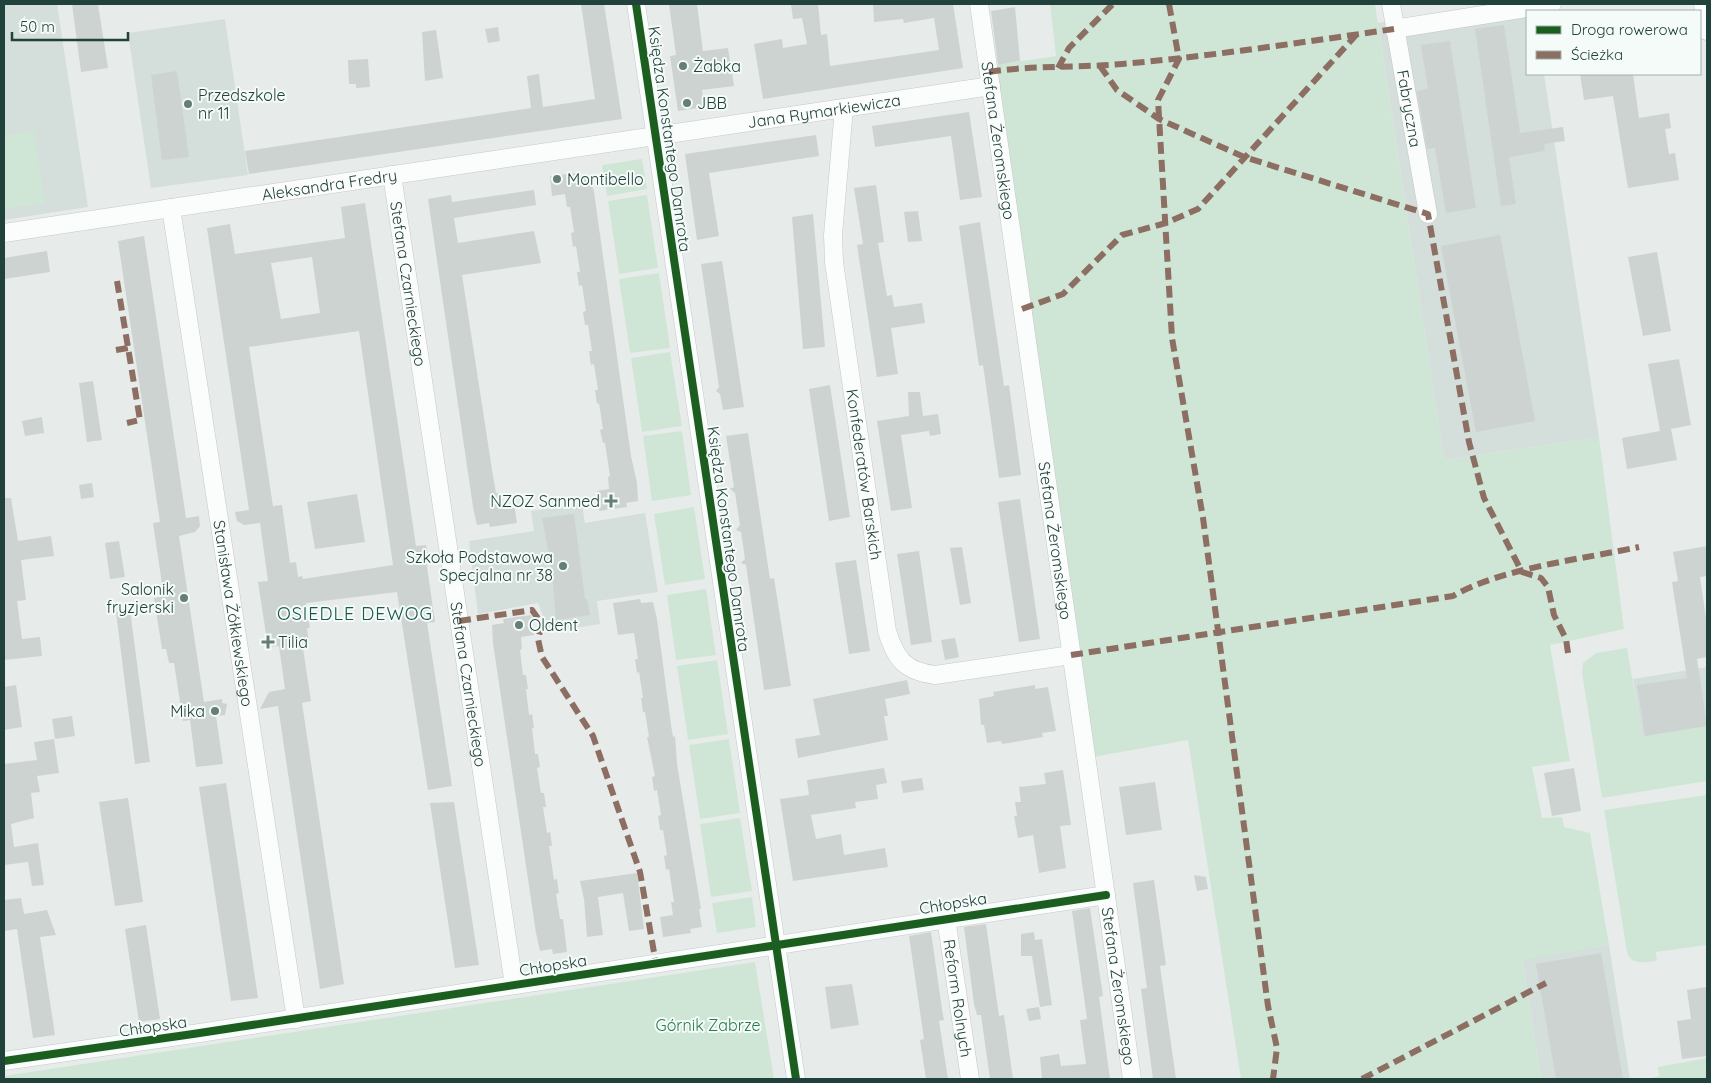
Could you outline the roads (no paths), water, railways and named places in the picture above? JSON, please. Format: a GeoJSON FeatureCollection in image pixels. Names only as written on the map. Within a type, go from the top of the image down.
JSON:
{"type":"FeatureCollection","features":[{"type":"Feature","properties":{"kind":"street","name":"Księdza Konstantego Damrota"},"geometry":{"type":"LineString","coordinates":[[636,4],[796,1079]]}},
{"type":"Feature","properties":{"kind":"street","name":"Stefana Żeromskiego"},"geometry":{"type":"LineString","coordinates":[[979,4],[1132,1079]]}},
{"type":"Feature","properties":{"kind":"street","name":"Fabryczna"},"geometry":{"type":"LineString","coordinates":[[1391,4],[1428,214]]}},
{"type":"Feature","properties":{"kind":"street"},"geometry":{"type":"LineString","coordinates":[[1394,28],[1552,4]]}},
{"type":"Feature","properties":{"kind":"street"},"geometry":{"type":"LineString","coordinates":[[1703,4],[1707,31]]}},
{"type":"Feature","properties":{"kind":"street","name":"Jana Rymarkiewicza"},"geometry":{"type":"LineString","coordinates":[[656,136],[991,86]]}},
{"type":"Feature","properties":{"kind":"street","name":"Konfederatów Barskich"},"geometry":{"type":"LineString","coordinates":[[844,108],[833,235],[834,262],[886,622],[893,650],[903,663],[919,673],[935,675],[1072,655]]}},
{"type":"Feature","properties":{"kind":"street","name":"Aleksandra Fredry"},"geometry":{"type":"LineString","coordinates":[[4,233],[656,136]]}},
{"type":"Feature","properties":{"kind":"street","name":"Stefana Czarnieckiego"},"geometry":{"type":"LineString","coordinates":[[392,175],[514,985]]}},
{"type":"Feature","properties":{"kind":"street","name":"Stanisława Żółkiewskiego"},"geometry":{"type":"LineString","coordinates":[[171,208],[296,1018]]}},
{"type":"Feature","properties":{"kind":"street","name":"Chłopska"},"geometry":{"type":"LineString","coordinates":[[4,1061],[1106,895]]}},
{"type":"Feature","properties":{"kind":"street","name":"Reform Rolnych"},"geometry":{"type":"LineString","coordinates":[[946,918],[970,1079]]}},
{"type":"Feature","properties":{"kind":"place","name":"Żabka"},"geometry":{"type":"Point","coordinates":[683,66]}},
{"type":"Feature","properties":{"kind":"place","name":"JBB"},"geometry":{"type":"Point","coordinates":[687,103]}},
{"type":"Feature","properties":{"kind":"place","name":"Przedszkole nr 11"},"geometry":{"type":"Point","coordinates":[188,104]}},
{"type":"Feature","properties":{"kind":"place","name":"Montibello"},"geometry":{"type":"Point","coordinates":[557,179]}},
{"type":"Feature","properties":{"kind":"place","name":"NZOZ Sanmed"},"geometry":{"type":"Point","coordinates":[611,501]}},
{"type":"Feature","properties":{"kind":"place","name":"Szkoła Podstawowa Specjalna nr 38"},"geometry":{"type":"Point","coordinates":[563,566]}},
{"type":"Feature","properties":{"kind":"place","name":"Salonik fryzjerski"},"geometry":{"type":"Point","coordinates":[184,598]}},
{"type":"Feature","properties":{"kind":"place","name":"Oldent"},"geometry":{"type":"Point","coordinates":[519,625]}},
{"type":"Feature","properties":{"kind":"place","name":"Tilia"},"geometry":{"type":"Point","coordinates":[268,642]}},
{"type":"Feature","properties":{"kind":"place","name":"Mika"},"geometry":{"type":"Point","coordinates":[215,711]}},
{"type":"Feature","properties":{"kind":"district","name":"OSIEDLE DEWOG"},"geometry":{"type":"Point","coordinates":[355,614]}},
{"type":"Feature","properties":{"kind":"park label","name":"Górnik Zabrze"},"geometry":{"type":"Point","coordinates":[708,1025]}}]}
